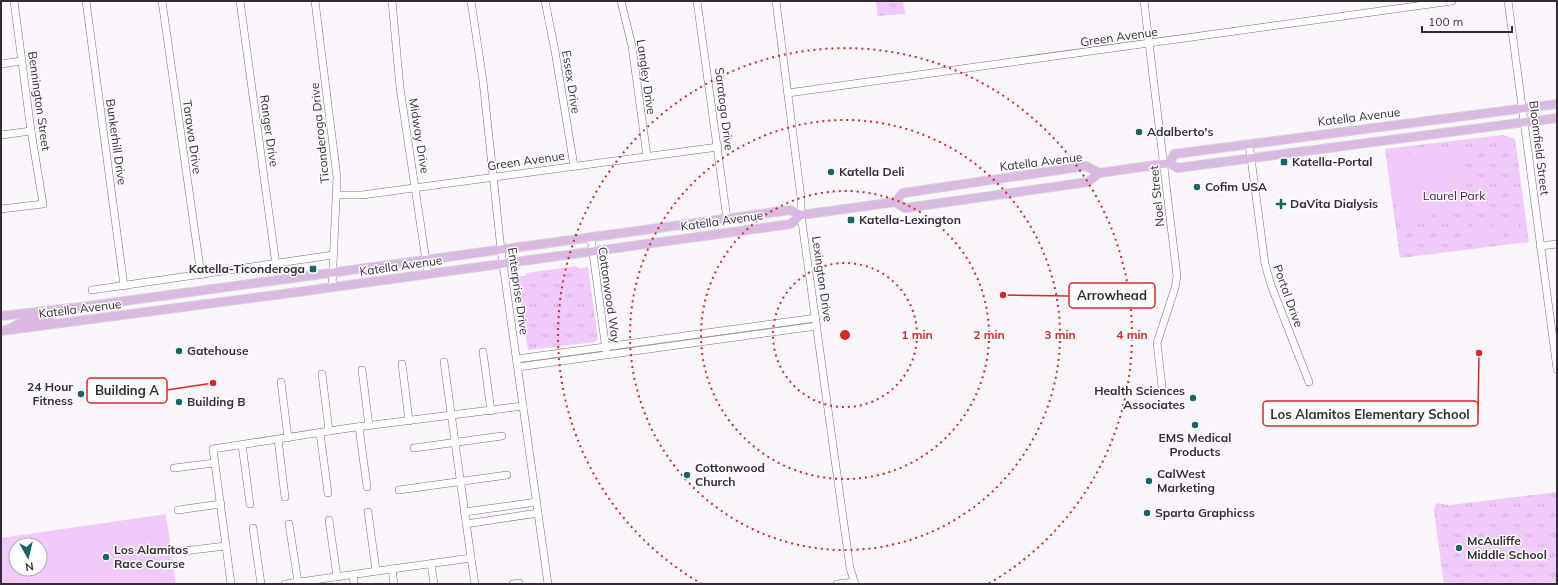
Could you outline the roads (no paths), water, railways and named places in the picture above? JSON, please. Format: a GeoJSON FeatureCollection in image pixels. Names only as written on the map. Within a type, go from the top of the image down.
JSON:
{"type":"FeatureCollection","features":[{"type":"Feature","properties":{"kind":"main road","name":"Katella Avenue"},"geometry":{"type":"LineString","coordinates":[[1168,163],[1174,154],[1557,104]]}},
{"type":"Feature","properties":{"kind":"main road","name":"Katella Avenue"},"geometry":{"type":"LineString","coordinates":[[1,316],[56,310],[727,220],[790,210],[801,215],[895,202],[905,208],[1088,182],[1099,173],[1168,163],[1177,168],[1557,118]]}},
{"type":"Feature","properties":{"kind":"main road","name":"Katella Avenue"},"geometry":{"type":"LineString","coordinates":[[895,202],[903,193],[1086,166],[1099,173]]}},
{"type":"Feature","properties":{"kind":"main road","name":"Katella Avenue"},"geometry":{"type":"LineString","coordinates":[[3,331],[332,288],[791,224],[801,215]]}},
{"type":"Feature","properties":{"kind":"main road"},"geometry":{"type":"LineString","coordinates":[[3,331],[24,321],[48,318],[56,310]]}},
{"type":"Feature","properties":{"kind":"street","name":"Bennington Street"},"geometry":{"type":"LineString","coordinates":[[1,209],[43,204],[21,61],[14,1]]}},
{"type":"Feature","properties":{"kind":"street","name":"Bunkerhill Drive"},"geometry":{"type":"LineString","coordinates":[[86,1],[124,286]]}},
{"type":"Feature","properties":{"kind":"street","name":"Tarawa Drive"},"geometry":{"type":"LineString","coordinates":[[162,1],[201,275]]}},
{"type":"Feature","properties":{"kind":"street","name":"Ranger Drive"},"geometry":{"type":"LineString","coordinates":[[240,1],[276,265]]}},
{"type":"Feature","properties":{"kind":"street","name":"Ticonderoga Drive"},"geometry":{"type":"LineString","coordinates":[[315,1],[338,177],[332,288]]}},
{"type":"Feature","properties":{"kind":"street","name":"Midway Drive"},"geometry":{"type":"LineString","coordinates":[[392,1],[400,88],[428,274]]}},
{"type":"Feature","properties":{"kind":"street","name":"Enterprise Drive"},"geometry":{"type":"LineString","coordinates":[[471,1],[483,81],[501,250],[548,584]]}},
{"type":"Feature","properties":{"kind":"street","name":"Essex Drive"},"geometry":{"type":"LineString","coordinates":[[545,1],[574,166]]}},
{"type":"Feature","properties":{"kind":"street","name":"Langley Drive"},"geometry":{"type":"LineString","coordinates":[[621,1],[632,46],[646,156]]}},
{"type":"Feature","properties":{"kind":"street","name":"Saratoga Drive"},"geometry":{"type":"LineString","coordinates":[[698,1],[727,220]]}},
{"type":"Feature","properties":{"kind":"street","name":"Lexington Drive"},"geometry":{"type":"LineString","coordinates":[[776,1],[801,198],[801,215],[850,568],[855,583]]}},
{"type":"Feature","properties":{"kind":"street","name":"Noel Street"},"geometry":{"type":"LineString","coordinates":[[1144,1],[1149,44],[1168,163],[1166,193],[1177,276],[1175,288],[1157,343],[1162,386]]}},
{"type":"Feature","properties":{"kind":"street","name":"Green Avenue"},"geometry":{"type":"LineString","coordinates":[[788,93],[1452,1]]}},
{"type":"Feature","properties":{"kind":"street","name":"Bloomfield Street"},"geometry":{"type":"LineString","coordinates":[[1508,1],[1557,369]]}},
{"type":"Feature","properties":{"kind":"street"},"geometry":{"type":"LineString","coordinates":[[1,64],[21,61]]}},
{"type":"Feature","properties":{"kind":"street"},"geometry":{"type":"LineString","coordinates":[[1,135],[31,131]]}},
{"type":"Feature","properties":{"kind":"street","name":"Portal Drive"},"geometry":{"type":"LineString","coordinates":[[1249,143],[1265,264],[1271,285],[1309,382]]}},
{"type":"Feature","properties":{"kind":"street","name":"Green Avenue"},"geometry":{"type":"LineString","coordinates":[[337,196],[362,195],[416,188],[718,146]]}},
{"type":"Feature","properties":{"kind":"street","name":"Cottonwood Way"},"geometry":{"type":"LineString","coordinates":[[591,238],[606,351]]}},
{"type":"Feature","properties":{"kind":"street"},"geometry":{"type":"LineString","coordinates":[[1540,246],[1557,244]]}},
{"type":"Feature","properties":{"kind":"street"},"geometry":{"type":"LineString","coordinates":[[92,290],[276,265],[333,255]]}},
{"type":"Feature","properties":{"kind":"street"},"geometry":{"type":"LineString","coordinates":[[518,367],[606,351],[817,322]]}},
{"type":"Feature","properties":{"kind":"street"},"geometry":{"type":"LineString","coordinates":[[517,359],[606,351]]}},
{"type":"Feature","properties":{"kind":"street"},"geometry":{"type":"LineString","coordinates":[[483,352],[491,410]]}},
{"type":"Feature","properties":{"kind":"street"},"geometry":{"type":"LineString","coordinates":[[444,362],[475,584]]}},
{"type":"Feature","properties":{"kind":"street"},"geometry":{"type":"LineString","coordinates":[[402,364],[409,421]]}},
{"type":"Feature","properties":{"kind":"street"},"geometry":{"type":"LineString","coordinates":[[362,370],[369,426]]}},
{"type":"Feature","properties":{"kind":"street"},"geometry":{"type":"LineString","coordinates":[[322,374],[329,431]]}},
{"type":"Feature","properties":{"kind":"street"},"geometry":{"type":"LineString","coordinates":[[281,382],[288,438]]}},
{"type":"Feature","properties":{"kind":"street"},"geometry":{"type":"LineString","coordinates":[[231,584],[213,449],[329,431],[523,406]]}},
{"type":"Feature","properties":{"kind":"street"},"geometry":{"type":"LineString","coordinates":[[359,427],[367,487]]}},
{"type":"Feature","properties":{"kind":"street"},"geometry":{"type":"LineString","coordinates":[[320,433],[328,493]]}},
{"type":"Feature","properties":{"kind":"street"},"geometry":{"type":"LineString","coordinates":[[414,448],[502,436]]}},
{"type":"Feature","properties":{"kind":"street"},"geometry":{"type":"LineString","coordinates":[[278,439],[285,497]]}},
{"type":"Feature","properties":{"kind":"street"},"geometry":{"type":"LineString","coordinates":[[242,445],[250,504]]}},
{"type":"Feature","properties":{"kind":"street"},"geometry":{"type":"LineString","coordinates":[[174,468],[215,463]]}},
{"type":"Feature","properties":{"kind":"street"},"geometry":{"type":"LineString","coordinates":[[399,490],[507,475]]}},
{"type":"Feature","properties":{"kind":"street"},"geometry":{"type":"LineString","coordinates":[[464,512],[537,502]]}},
{"type":"Feature","properties":{"kind":"street"},"geometry":{"type":"LineString","coordinates":[[178,510],[220,504]]}},
{"type":"Feature","properties":{"kind":"street"},"geometry":{"type":"LineString","coordinates":[[368,512],[376,572]]}},
{"type":"Feature","properties":{"kind":"street"},"geometry":{"type":"LineString","coordinates":[[466,524],[538,513]]}},
{"type":"Feature","properties":{"kind":"street"},"geometry":{"type":"LineString","coordinates":[[329,520],[337,577]]}},
{"type":"Feature","properties":{"kind":"street"},"geometry":{"type":"LineString","coordinates":[[289,524],[298,582]]}},
{"type":"Feature","properties":{"kind":"street"},"geometry":{"type":"LineString","coordinates":[[253,528],[261,584]]}},
{"type":"Feature","properties":{"kind":"street"},"geometry":{"type":"LineString","coordinates":[[182,551],[226,546]]}},
{"type":"Feature","properties":{"kind":"street"},"geometry":{"type":"LineString","coordinates":[[285,584],[315,582],[337,577],[471,558]]}},
{"type":"Feature","properties":{"kind":"street"},"geometry":{"type":"LineString","coordinates":[[431,564],[434,584]]}},
{"type":"Feature","properties":{"kind":"street"},"geometry":{"type":"LineString","coordinates":[[392,569],[394,584]]}},
{"type":"Feature","properties":{"kind":"street"},"geometry":{"type":"LineString","coordinates":[[353,575],[354,584]]}},
{"type":"Feature","properties":{"kind":"street"},"geometry":{"type":"LineString","coordinates":[[836,584],[855,583]]}},
{"type":"Feature","properties":{"kind":"place","name":"Adalberto's"},"geometry":{"type":"Point","coordinates":[1139,132]}},
{"type":"Feature","properties":{"kind":"place","name":"Katella-Portal"},"geometry":{"type":"Point","coordinates":[1284,162]}},
{"type":"Feature","properties":{"kind":"place","name":"Katella Deli"},"geometry":{"type":"Point","coordinates":[831,172]}},
{"type":"Feature","properties":{"kind":"place","name":"Cofim USA"},"geometry":{"type":"Point","coordinates":[1197,187]}},
{"type":"Feature","properties":{"kind":"place","name":"DaVita Dialysis"},"geometry":{"type":"Point","coordinates":[1281,204]}},
{"type":"Feature","properties":{"kind":"place","name":"Katella-Lexington"},"geometry":{"type":"Point","coordinates":[851,220]}},
{"type":"Feature","properties":{"kind":"place","name":"Katella-Ticonderoga"},"geometry":{"type":"Point","coordinates":[313,269]}},
{"type":"Feature","properties":{"kind":"place","name":"Arrowhead"},"geometry":{"type":"Point","coordinates":[1003,295]}},
{"type":"Feature","properties":{"kind":"place","name":"Gatehouse"},"geometry":{"type":"Point","coordinates":[179,351]}},
{"type":"Feature","properties":{"kind":"place","name":"Los Alamitos Elementary School"},"geometry":{"type":"Point","coordinates":[1479,353]}},
{"type":"Feature","properties":{"kind":"place","name":"Building A"},"geometry":{"type":"Point","coordinates":[213,383]}},
{"type":"Feature","properties":{"kind":"place","name":"24 Hour Fitness"},"geometry":{"type":"Point","coordinates":[81,394]}},
{"type":"Feature","properties":{"kind":"place","name":"Health Sciences Associates"},"geometry":{"type":"Point","coordinates":[1193,398]}},
{"type":"Feature","properties":{"kind":"place","name":"Building B"},"geometry":{"type":"Point","coordinates":[179,402]}},
{"type":"Feature","properties":{"kind":"place","name":"EMS Medical Products"},"geometry":{"type":"Point","coordinates":[1195,425]}},
{"type":"Feature","properties":{"kind":"place","name":"Cottonwood Church"},"geometry":{"type":"Point","coordinates":[687,475]}},
{"type":"Feature","properties":{"kind":"place","name":"CalWest Marketing"},"geometry":{"type":"Point","coordinates":[1149,481]}},
{"type":"Feature","properties":{"kind":"place","name":"Sparta Graphicss"},"geometry":{"type":"Point","coordinates":[1147,513]}},
{"type":"Feature","properties":{"kind":"place","name":"McAuliffe Middle School"},"geometry":{"type":"Point","coordinates":[1459,548]}},
{"type":"Feature","properties":{"kind":"place","name":"Los Alamitos Race Course"},"geometry":{"type":"Point","coordinates":[106,557]}},
{"type":"Feature","properties":{"kind":"park label","name":"Laurel Park"},"geometry":{"type":"Point","coordinates":[1454,196]}}]}
